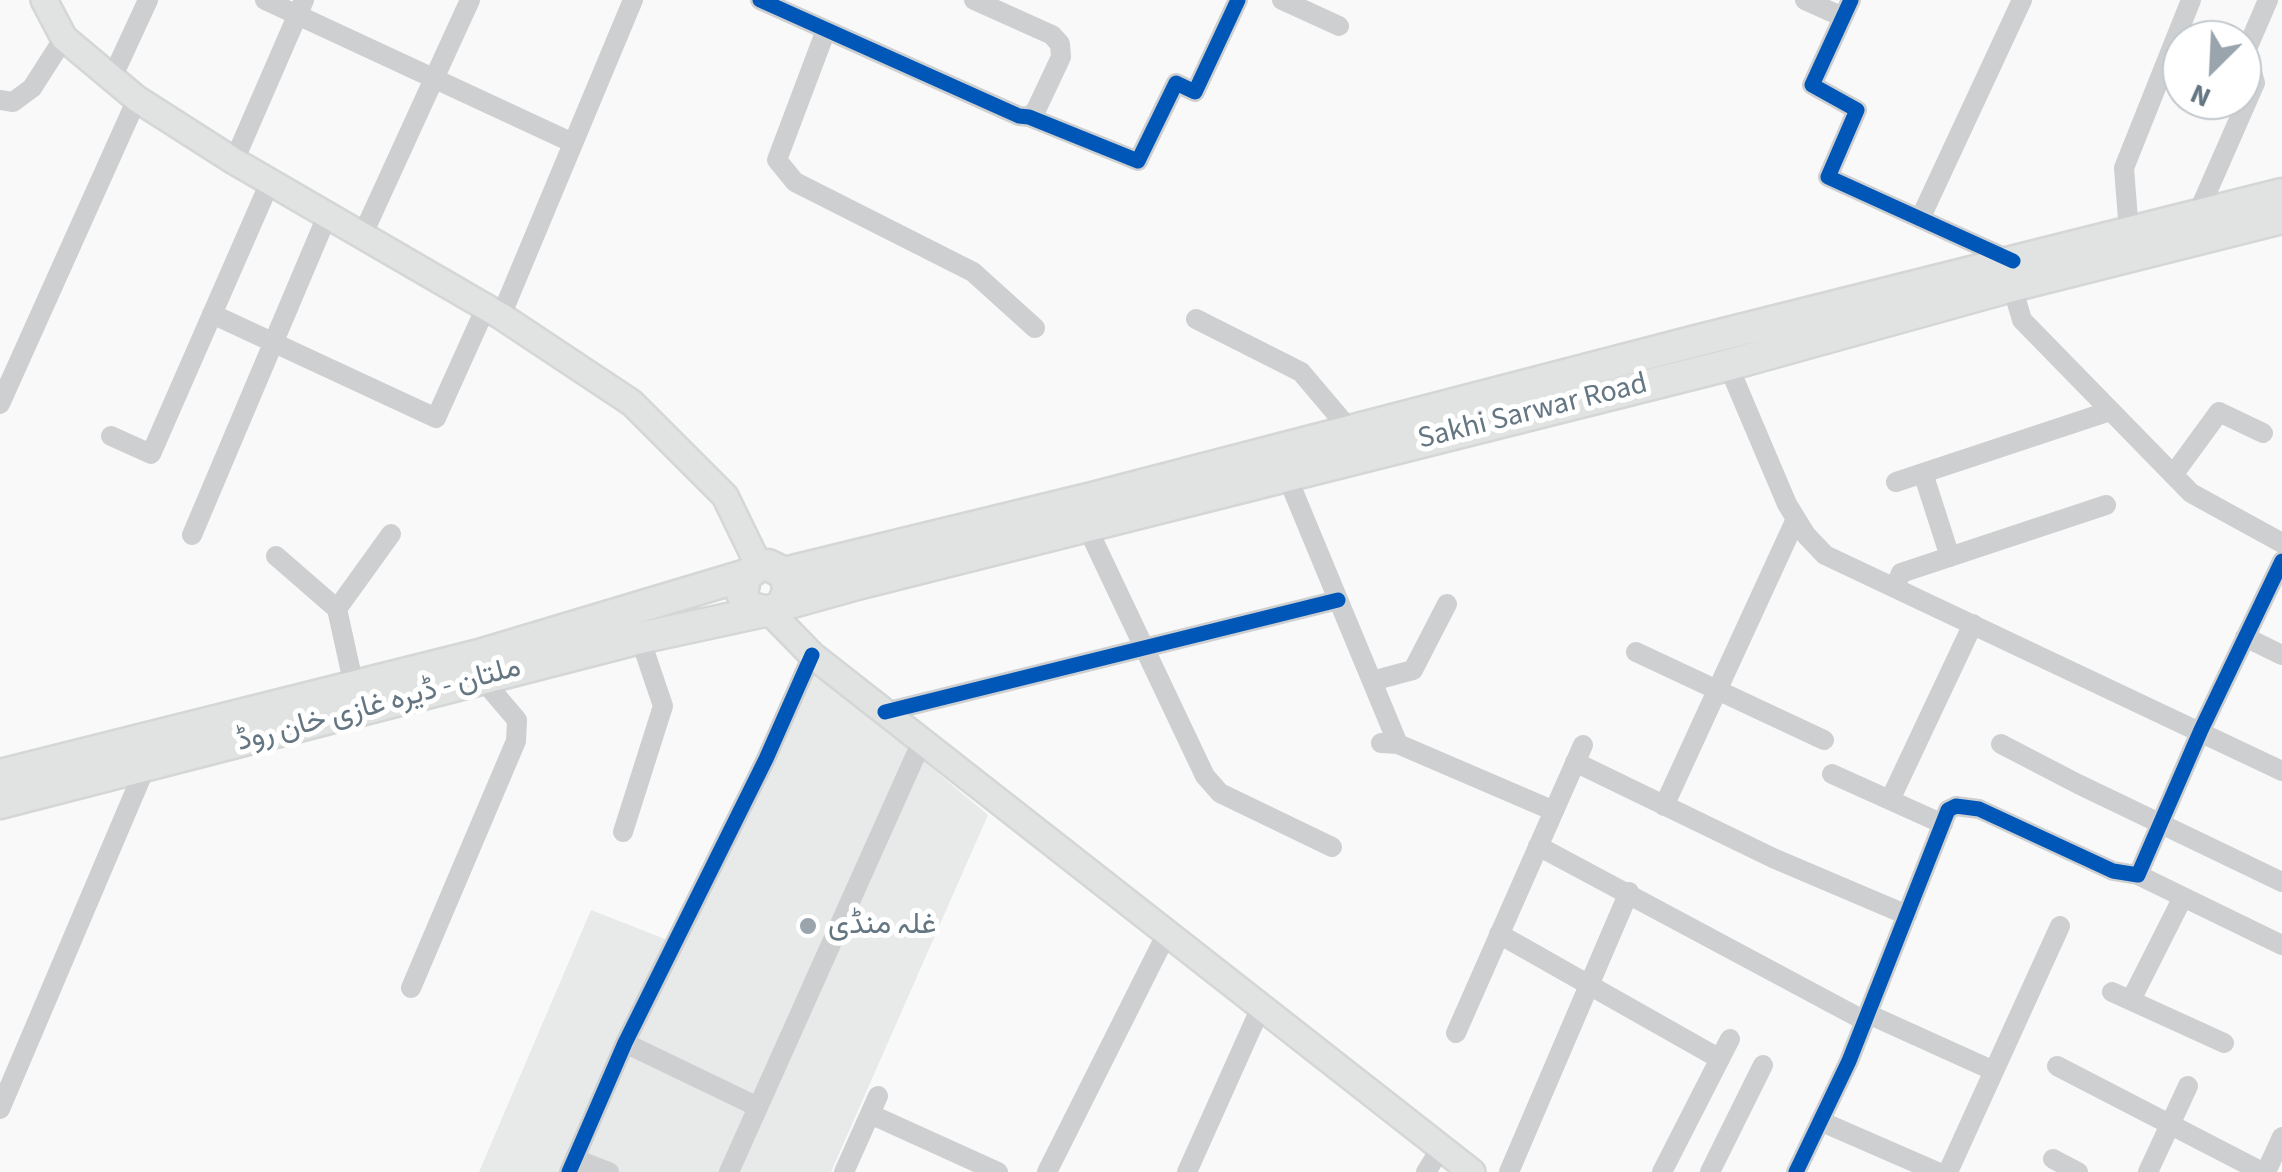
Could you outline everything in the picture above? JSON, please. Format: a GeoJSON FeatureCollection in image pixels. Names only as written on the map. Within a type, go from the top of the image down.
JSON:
{"type":"FeatureCollection","features":[{"type":"Feature","properties":{"kind":"highway","name":"Sakhi Sarwar Road"},"geometry":{"type":"LineString","coordinates":[[771,610],[1086,524],[1728,365],[2012,274],[2129,232],[2282,194]]}},
{"type":"Feature","properties":{"kind":"highway","name":"Sakhi Sarwar Road"},"geometry":{"type":"LineString","coordinates":[[763,571],[1092,498],[1350,431],[2012,274],[2282,218]]}},
{"type":"Feature","properties":{"kind":"highway"},"geometry":{"type":"LineString","coordinates":[[763,571],[789,590],[771,610],[746,601],[742,584],[763,571]]}},
{"type":"Feature","properties":{"kind":"highway","name":"ملتان - ڈیرہ غازی خان روڈ"},"geometry":{"type":"LineString","coordinates":[[0,775],[479,655],[763,571]]}},
{"type":"Feature","properties":{"kind":"highway","name":"ملتان - ڈیرہ غازی خان روڈ"},"geometry":{"type":"LineString","coordinates":[[0,803],[640,638],[771,610]]}},
{"type":"Feature","properties":{"kind":"main road"},"geometry":{"type":"LineString","coordinates":[[44,0],[64,38],[137,99],[234,161],[494,312],[632,403],[725,496],[763,571]]}},
{"type":"Feature","properties":{"kind":"main road"},"geometry":{"type":"LineString","coordinates":[[771,610],[812,655],[1472,1172]]}},
{"type":"Feature","properties":{"kind":"street"},"geometry":{"type":"LineString","coordinates":[[112,78],[148,0]]}},
{"type":"Feature","properties":{"kind":"street"},"geometry":{"type":"LineString","coordinates":[[265,0],[300,7],[434,78],[573,143]]}},
{"type":"Feature","properties":{"kind":"street"},"geometry":{"type":"LineString","coordinates":[[362,236],[470,0]]}},
{"type":"Feature","properties":{"kind":"street"},"geometry":{"type":"LineString","coordinates":[[212,314],[436,418],[494,312],[573,143],[633,0]]}},
{"type":"Feature","properties":{"kind":"street"},"geometry":{"type":"LineString","coordinates":[[760,0],[1019,116],[1138,161],[1176,82],[1195,92],[1238,0]]}},
{"type":"Feature","properties":{"kind":"street"},"geometry":{"type":"LineString","coordinates":[[974,0],[1052,35],[1060,44],[1060,57],[1036,110],[1029,117]]}},
{"type":"Feature","properties":{"kind":"street"},"geometry":{"type":"LineString","coordinates":[[1282,0],[1339,26]]}},
{"type":"Feature","properties":{"kind":"street"},"geometry":{"type":"LineString","coordinates":[[1806,0],[1847,9],[1812,85],[1857,110],[1828,177],[1920,219],[2012,274],[2022,320],[2191,493],[2282,543]]}},
{"type":"Feature","properties":{"kind":"street"},"geometry":{"type":"LineString","coordinates":[[1920,219],[2022,0]]}},
{"type":"Feature","properties":{"kind":"street"},"geometry":{"type":"LineString","coordinates":[[2129,232],[2124,168],[2191,0]]}},
{"type":"Feature","properties":{"kind":"street"},"geometry":{"type":"LineString","coordinates":[[2197,216],[2255,83],[2246,51],[2268,0]]}},
{"type":"Feature","properties":{"kind":"street"},"geometry":{"type":"LineString","coordinates":[[234,161],[300,7]]}},
{"type":"Feature","properties":{"kind":"street"},"geometry":{"type":"LineString","coordinates":[[826,30],[777,160],[795,182],[974,272],[1035,328]]}},
{"type":"Feature","properties":{"kind":"street"},"geometry":{"type":"LineString","coordinates":[[0,100],[13,102],[32,88],[64,38]]}},
{"type":"Feature","properties":{"kind":"street"},"geometry":{"type":"LineString","coordinates":[[0,404],[137,99]]}},
{"type":"Feature","properties":{"kind":"street"},"geometry":{"type":"LineString","coordinates":[[112,436],[151,454],[270,182]]}},
{"type":"Feature","properties":{"kind":"street"},"geometry":{"type":"LineString","coordinates":[[192,535],[328,216]]}},
{"type":"Feature","properties":{"kind":"street"},"geometry":{"type":"LineString","coordinates":[[1196,320],[1301,372],[1350,431]]}},
{"type":"Feature","properties":{"kind":"street"},"geometry":{"type":"LineString","coordinates":[[1728,365],[1796,520],[1825,555],[2282,771]]}},
{"type":"Feature","properties":{"kind":"street"},"geometry":{"type":"LineString","coordinates":[[1896,482],[2110,411]]}},
{"type":"Feature","properties":{"kind":"street"},"geometry":{"type":"LineString","coordinates":[[2173,475],[2218,412],[2263,433]]}},
{"type":"Feature","properties":{"kind":"street"},"geometry":{"type":"LineString","coordinates":[[1924,473],[1950,557]]}},
{"type":"Feature","properties":{"kind":"street"},"geometry":{"type":"LineString","coordinates":[[1286,474],[1372,681],[1389,743],[1554,811]]}},
{"type":"Feature","properties":{"kind":"street"},"geometry":{"type":"LineString","coordinates":[[1895,588],[1901,573],[2106,505]]}},
{"type":"Feature","properties":{"kind":"street"},"geometry":{"type":"LineString","coordinates":[[1664,806],[1796,520]]}},
{"type":"Feature","properties":{"kind":"street"},"geometry":{"type":"LineString","coordinates":[[1086,524],[1205,776],[1220,792],[1332,847]]}},
{"type":"Feature","properties":{"kind":"street"},"geometry":{"type":"LineString","coordinates":[[337,609],[391,534]]}},
{"type":"Feature","properties":{"kind":"street"},"geometry":{"type":"LineString","coordinates":[[276,556],[337,609],[354,686]]}},
{"type":"Feature","properties":{"kind":"street"},"geometry":{"type":"LineString","coordinates":[[2138,875],[2282,560]]}},
{"type":"Feature","properties":{"kind":"street"},"geometry":{"type":"LineString","coordinates":[[885,712],[1338,600]]}},
{"type":"Feature","properties":{"kind":"street"},"geometry":{"type":"LineString","coordinates":[[1372,681],[1413,670],[1447,604]]}},
{"type":"Feature","properties":{"kind":"street"},"geometry":{"type":"LineString","coordinates":[[1890,800],[1972,624]]}},
{"type":"Feature","properties":{"kind":"street"},"geometry":{"type":"LineString","coordinates":[[2245,637],[2282,655]]}},
{"type":"Feature","properties":{"kind":"street"},"geometry":{"type":"LineString","coordinates":[[623,832],[663,706],[640,638]]}},
{"type":"Feature","properties":{"kind":"street"},"geometry":{"type":"LineString","coordinates":[[1636,652],[1824,740]]}},
{"type":"Feature","properties":{"kind":"street"},"geometry":{"type":"LineString","coordinates":[[608,1172],[572,1165],[625,1043],[766,759],[812,655]]}},
{"type":"Feature","properties":{"kind":"street"},"geometry":{"type":"LineString","coordinates":[[411,988],[516,741],[517,720],[482,679]]}},
{"type":"Feature","properties":{"kind":"street"},"geometry":{"type":"LineString","coordinates":[[729,1172],[922,742]]}},
{"type":"Feature","properties":{"kind":"street"},"geometry":{"type":"LineString","coordinates":[[2001,744],[2282,882]]}},
{"type":"Feature","properties":{"kind":"street"},"geometry":{"type":"LineString","coordinates":[[1456,1033],[1579,754],[1664,806],[1907,915]]}},
{"type":"Feature","properties":{"kind":"street"},"geometry":{"type":"LineString","coordinates":[[0,1109],[146,766]]}},
{"type":"Feature","properties":{"kind":"street"},"geometry":{"type":"LineString","coordinates":[[1832,774],[1944,824]]}},
{"type":"Feature","properties":{"kind":"street"},"geometry":{"type":"LineString","coordinates":[[1796,1172],[1866,1018],[1948,810],[1956,806],[1979,809],[2112,871],[2138,875],[2282,946]]}},
{"type":"Feature","properties":{"kind":"street"},"geometry":{"type":"LineString","coordinates":[[1538,846],[1630,892],[1777,976],[1994,1071]]}},
{"type":"Feature","properties":{"kind":"street"},"geometry":{"type":"LineString","coordinates":[[1509,1172],[1630,892]]}},
{"type":"Feature","properties":{"kind":"street"},"geometry":{"type":"LineString","coordinates":[[2183,897],[2122,996],[2224,1043]]}},
{"type":"Feature","properties":{"kind":"street"},"geometry":{"type":"LineString","coordinates":[[1948,1172],[2060,926]]}},
{"type":"Feature","properties":{"kind":"street"},"geometry":{"type":"LineString","coordinates":[[1047,1172],[1167,933]]}},
{"type":"Feature","properties":{"kind":"street"},"geometry":{"type":"LineString","coordinates":[[1499,934],[1720,1059]]}},
{"type":"Feature","properties":{"kind":"street"},"geometry":{"type":"LineString","coordinates":[[1187,1172],[1261,1007]]}},
{"type":"Feature","properties":{"kind":"street"},"geometry":{"type":"LineString","coordinates":[[1662,1172],[1730,1039]]}},
{"type":"Feature","properties":{"kind":"street"},"geometry":{"type":"LineString","coordinates":[[625,1043],[758,1107]]}},
{"type":"Feature","properties":{"kind":"street"},"geometry":{"type":"LineString","coordinates":[[1710,1172],[1763,1064]]}},
{"type":"Feature","properties":{"kind":"street"},"geometry":{"type":"LineString","coordinates":[[2057,1066],[2264,1172],[2282,1137]]}},
{"type":"Feature","properties":{"kind":"street"},"geometry":{"type":"LineString","coordinates":[[2148,1172],[2188,1086]]}},
{"type":"Feature","properties":{"kind":"street"},"geometry":{"type":"LineString","coordinates":[[844,1172],[874,1105],[998,1172]]}},
{"type":"Feature","properties":{"kind":"street"},"geometry":{"type":"LineString","coordinates":[[1820,1121],[1937,1172]]}},
{"type":"Feature","properties":{"kind":"street"},"geometry":{"type":"LineString","coordinates":[[1426,1172],[1441,1148]]}},
{"type":"Feature","properties":{"kind":"street"},"geometry":{"type":"LineString","coordinates":[[2053,1159],[2078,1172]]}},
{"type":"Feature","properties":{"kind":"shaded area","name":"غلہ منڈی"},"geometry":{"type":"Polygon","coordinates":[[[802,660],[988,815],[831,1172],[479,1172],[591,910],[670,941],[802,660]]]}},
{"type":"Feature","properties":{"kind":"cycle path"},"geometry":{"type":"LineString","coordinates":[[760,0],[1019,116],[1138,161],[1176,83],[1195,92],[1238,0]]}},
{"type":"Feature","properties":{"kind":"cycle path"},"geometry":{"type":"LineString","coordinates":[[1851,0],[1812,85],[1857,110],[1828,177],[2013,261]]}},
{"type":"Feature","properties":{"kind":"cycle path"},"geometry":{"type":"LineString","coordinates":[[1796,1172],[1849,1061],[1948,810],[1956,806],[1979,809],[2113,871],[2138,875],[2201,730],[2282,561]]}},
{"type":"Feature","properties":{"kind":"cycle path"},"geometry":{"type":"LineString","coordinates":[[885,712],[1338,600]]}},
{"type":"Feature","properties":{"kind":"cycle path"},"geometry":{"type":"LineString","coordinates":[[569,1172],[625,1043],[766,759],[812,655]]}},
{"type":"Feature","properties":{"kind":"place","name":"غلہ منڈی"},"geometry":{"type":"Point","coordinates":[808,926]}}]}
